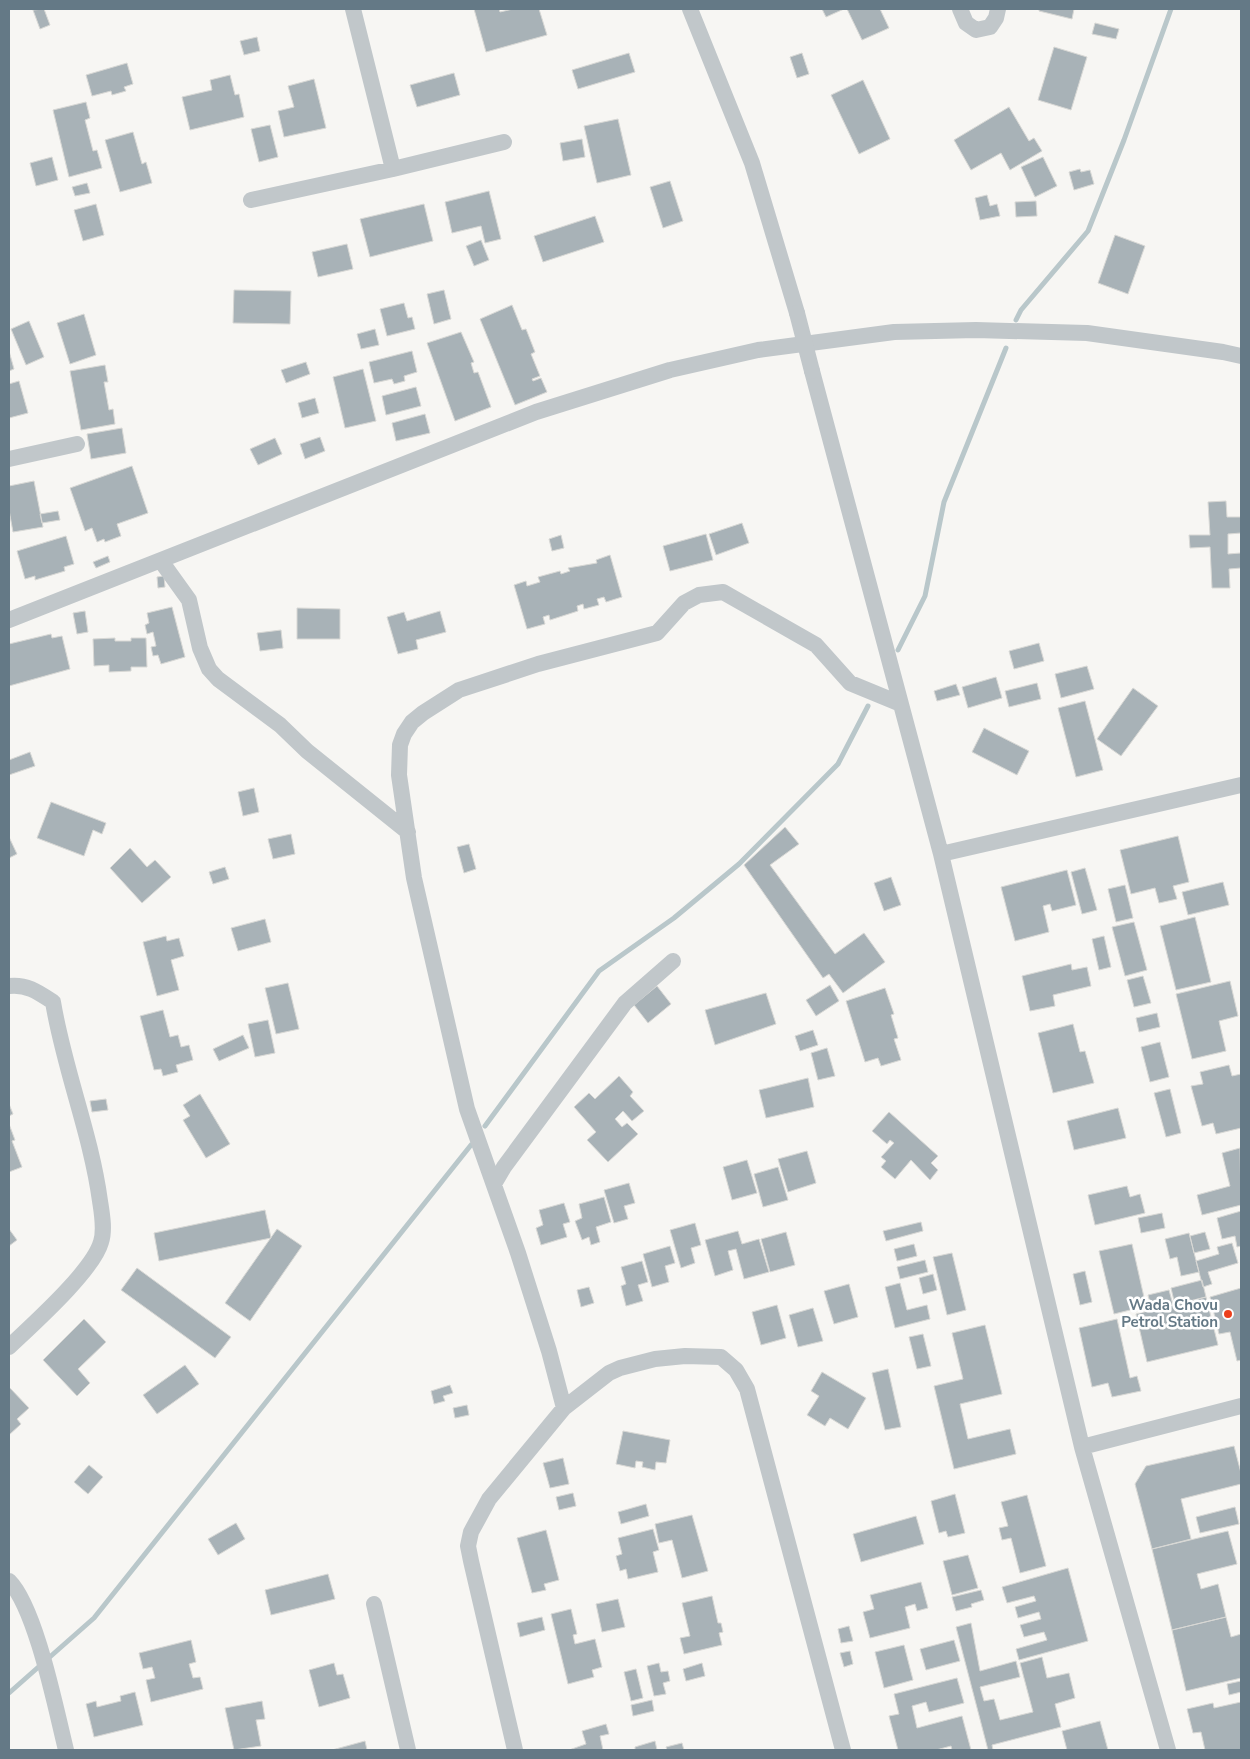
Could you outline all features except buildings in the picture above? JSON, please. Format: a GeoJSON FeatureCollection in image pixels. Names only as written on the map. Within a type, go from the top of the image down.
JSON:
{"type":"FeatureCollection","features":[{"type":"Feature","properties":{"kind":"street"},"geometry":{"type":"LineString","coordinates":[[353,9],[393,169]]}},
{"type":"Feature","properties":{"kind":"street"},"geometry":{"type":"LineString","coordinates":[[690,9],[752,163],[797,313],[941,854],[1082,1447],[1168,1750]]}},
{"type":"Feature","properties":{"kind":"street"},"geometry":{"type":"LineString","coordinates":[[960,9],[966,24],[976,30],[990,27],[996,18],[998,9]]}},
{"type":"Feature","properties":{"kind":"street"},"geometry":{"type":"LineString","coordinates":[[251,200],[393,169],[504,142]]}},
{"type":"Feature","properties":{"kind":"street"},"geometry":{"type":"LineString","coordinates":[[9,620],[536,412],[670,370],[758,350],[894,332],[976,330],[1087,333],[1241,356]]}},
{"type":"Feature","properties":{"kind":"street"},"geometry":{"type":"LineString","coordinates":[[9,459],[77,444]]}},
{"type":"Feature","properties":{"kind":"street"},"geometry":{"type":"LineString","coordinates":[[161,561],[189,600],[200,648],[210,669],[218,679],[280,725],[307,751],[408,832]]}},
{"type":"Feature","properties":{"kind":"street"},"geometry":{"type":"LineString","coordinates":[[564,1408],[549,1352],[464,1099],[414,878],[399,775],[400,745],[412,722],[423,713],[436,703],[476,683],[538,664],[657,633],[684,603],[699,595],[723,592],[816,645],[850,683],[901,704]]}},
{"type":"Feature","properties":{"kind":"street"},"geometry":{"type":"LineString","coordinates":[[941,854],[1241,785]]}},
{"type":"Feature","properties":{"kind":"street"},"geometry":{"type":"LineString","coordinates":[[494,1184],[504,1167],[625,1003],[673,961]]}},
{"type":"Feature","properties":{"kind":"street"},"geometry":{"type":"LineString","coordinates":[[9,986],[22,985],[33,989],[53,1002],[97,1177],[103,1225],[101,1243],[91,1261],[49,1310],[9,1347]]}},
{"type":"Feature","properties":{"kind":"street"},"geometry":{"type":"LineString","coordinates":[[515,1750],[483,1620],[468,1546],[471,1532],[489,1499],[564,1408],[609,1373],[620,1368],[655,1359],[685,1356],[721,1357],[736,1370],[747,1389],[843,1750]]}},
{"type":"Feature","properties":{"kind":"street"},"geometry":{"type":"LineString","coordinates":[[1082,1447],[1241,1406]]}},
{"type":"Feature","properties":{"kind":"street"},"geometry":{"type":"LineString","coordinates":[[9,1581],[22,1597],[40,1652],[66,1750]]}},
{"type":"Feature","properties":{"kind":"street"},"geometry":{"type":"LineString","coordinates":[[374,1604],[408,1750]]}},
{"type":"Feature","properties":{"kind":"waterway"},"geometry":{"type":"LineString","coordinates":[[1016,320],[1021,310],[1088,231],[1124,140],[1171,9]]}},
{"type":"Feature","properties":{"kind":"waterway"},"geometry":{"type":"LineString","coordinates":[[898,650],[925,596],[944,502],[1006,348]]}},
{"type":"Feature","properties":{"kind":"waterway"},"geometry":{"type":"LineString","coordinates":[[485,1126],[599,971],[674,918],[739,864],[838,764],[868,706]]}},
{"type":"Feature","properties":{"kind":"waterway"},"geometry":{"type":"LineString","coordinates":[[9,1693],[94,1618],[471,1145]]}},
{"type":"Feature","properties":{"kind":"place","name":"Wada Chovu Petrol Station"},"geometry":{"type":"Point","coordinates":[1228,1314]}}]}
